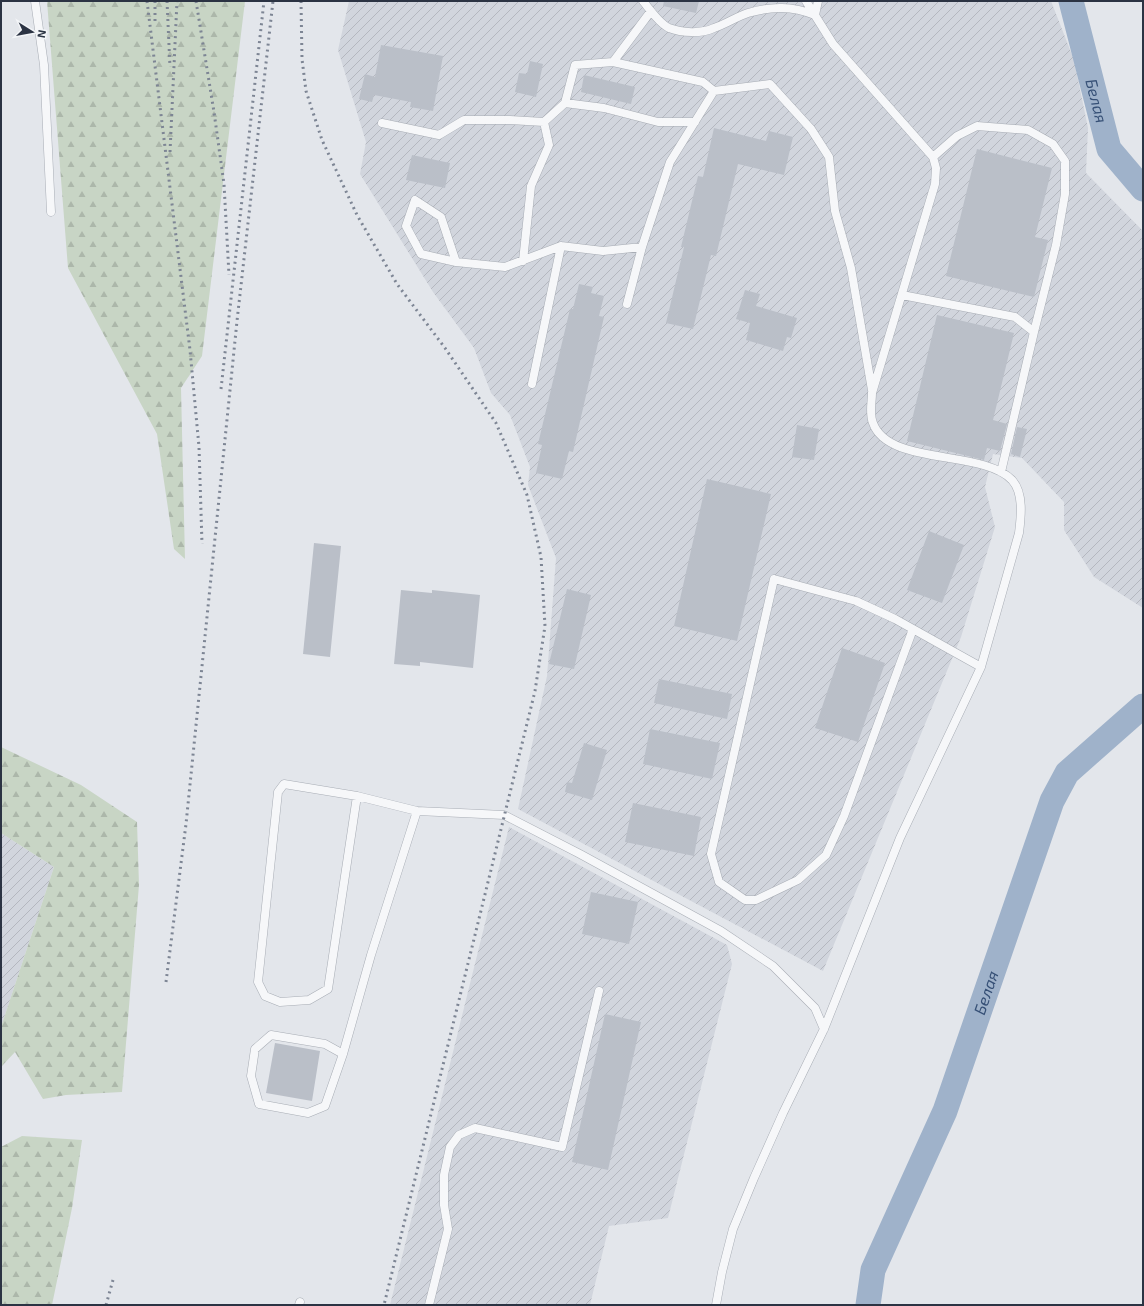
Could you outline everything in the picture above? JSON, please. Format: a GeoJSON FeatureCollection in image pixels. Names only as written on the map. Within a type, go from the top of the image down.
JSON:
{"type":"FeatureCollection","features":[{"type":"Feature","properties":{"kind":"lane"},"geometry":{"type":"LineString","coordinates":[[35,1],[44,65],[51,212]]}},
{"type":"Feature","properties":{"kind":"lane"},"geometry":{"type":"LineString","coordinates":[[643,1],[668,27],[690,33],[713,29],[748,13],[766,9],[785,7],[800,9],[815,15]]}},
{"type":"Feature","properties":{"kind":"lane"},"geometry":{"type":"LineString","coordinates":[[806,1],[833,44],[933,157],[936,168],[935,184],[872,393]]}},
{"type":"Feature","properties":{"kind":"lane"},"geometry":{"type":"LineString","coordinates":[[815,15],[818,1]]}},
{"type":"Feature","properties":{"kind":"lane"},"geometry":{"type":"LineString","coordinates":[[613,62],[651,11]]}},
{"type":"Feature","properties":{"kind":"lane"},"geometry":{"type":"LineString","coordinates":[[382,123],[439,135],[464,120],[544,122],[565,103],[575,65],[613,62],[703,82],[714,91],[770,84],[811,129],[829,157],[835,212],[851,268],[872,393],[872,422],[878,433],[887,441],[906,449],[974,463],[1001,472],[1012,481],[1018,491],[1020,501],[1020,522],[1018,533],[981,667],[900,838],[824,1028],[783,1113],[733,1229],[722,1272],[716,1305]]}},
{"type":"Feature","properties":{"kind":"lane"},"geometry":{"type":"LineString","coordinates":[[627,304],[642,247],[670,162],[714,91]]}},
{"type":"Feature","properties":{"kind":"lane"},"geometry":{"type":"LineString","coordinates":[[565,103],[604,108],[658,122],[695,122]]}},
{"type":"Feature","properties":{"kind":"lane"},"geometry":{"type":"LineString","coordinates":[[522,261],[531,186],[549,145],[544,122]]}},
{"type":"Feature","properties":{"kind":"lane"},"geometry":{"type":"LineString","coordinates":[[933,157],[957,136],[977,126],[1028,130],[1053,144],[1065,161],[1065,194],[1056,245],[1001,472]]}},
{"type":"Feature","properties":{"kind":"lane"},"geometry":{"type":"LineString","coordinates":[[456,262],[441,217],[415,200],[406,226],[421,254],[456,262],[505,268],[561,246],[602,251],[642,247]]}},
{"type":"Feature","properties":{"kind":"lane"},"geometry":{"type":"LineString","coordinates":[[532,384],[561,246]]}},
{"type":"Feature","properties":{"kind":"lane"},"geometry":{"type":"LineString","coordinates":[[902,295],[1015,317],[1034,332]]}},
{"type":"Feature","properties":{"kind":"lane"},"geometry":{"type":"LineString","coordinates":[[912,629],[844,816],[826,855],[798,880],[756,900],[745,900],[719,882],[711,854],[774,580],[856,602],[912,629],[981,667]]}},
{"type":"Feature","properties":{"kind":"lane"},"geometry":{"type":"LineString","coordinates":[[357,796],[328,989],[308,1000],[280,1002],[265,996],[258,982],[278,792],[284,784],[357,796],[416,811],[504,815],[580,854],[721,931],[773,966],[815,1008],[824,1028]]}},
{"type":"Feature","properties":{"kind":"lane"},"geometry":{"type":"LineString","coordinates":[[343,1054],[324,1044],[271,1035],[255,1049],[251,1076],[259,1104],[308,1113],[325,1106],[343,1054],[371,955],[416,811]]}},
{"type":"Feature","properties":{"kind":"lane"},"geometry":{"type":"LineString","coordinates":[[429,1305],[448,1229],[444,1205],[444,1183],[450,1147],[459,1135],[475,1128],[562,1147],[599,991]]}},
{"type":"Feature","properties":{"kind":"shaded area"},"geometry":{"type":"Polygon","coordinates":[[[349,1],[1051,1],[1074,60],[1088,128],[1086,173],[1143,231],[1143,608],[1094,577],[1064,530],[1064,502],[1022,458],[993,454],[985,487],[995,527],[961,637],[823,971],[518,809],[547,676],[556,558],[528,485],[530,467],[510,415],[491,393],[474,348],[433,292],[360,174],[366,142],[338,50],[349,1]]]}},
{"type":"Feature","properties":{"kind":"shaded area"},"geometry":{"type":"Polygon","coordinates":[[[509,827],[727,945],[732,964],[668,1218],[609,1226],[590,1305],[390,1305],[509,827]]]}},
{"type":"Feature","properties":{"kind":"shaded area"},"geometry":{"type":"Polygon","coordinates":[[[1,833],[54,867],[1,1027],[1,833]]]}},
{"type":"Feature","properties":{"kind":"green space"},"geometry":{"type":"Polygon","coordinates":[[[47,1],[245,1],[202,356],[181,388],[185,559],[174,549],[157,434],[68,268],[47,1]]]}},
{"type":"Feature","properties":{"kind":"green space"},"geometry":{"type":"Polygon","coordinates":[[[1,747],[81,785],[137,822],[139,885],[122,1092],[66,1095],[43,1099],[15,1052],[1,1067],[1,1027],[54,867],[1,833],[1,747]]]}},
{"type":"Feature","properties":{"kind":"green space"},"geometry":{"type":"Polygon","coordinates":[[[22,1136],[82,1140],[72,1208],[52,1305],[1,1305],[1,1147],[22,1136]]]}},
{"type":"Feature","properties":{"kind":"building"},"geometry":{"type":"Polygon","coordinates":[[[664,1],[699,1],[696,13],[663,6],[664,1]]]}},
{"type":"Feature","properties":{"kind":"building"},"geometry":{"type":"Polygon","coordinates":[[[381,45],[443,56],[433,111],[410,107],[411,102],[374,95],[372,102],[359,99],[365,74],[375,77],[381,45]]]}},
{"type":"Feature","properties":{"kind":"building"},"geometry":{"type":"Polygon","coordinates":[[[530,61],[543,64],[536,97],[515,92],[519,73],[527,74],[530,61]]]}},
{"type":"Feature","properties":{"kind":"building"},"geometry":{"type":"Polygon","coordinates":[[[584,75],[635,87],[631,104],[581,92],[584,75]]]}},
{"type":"Feature","properties":{"kind":"building"},"geometry":{"type":"Polygon","coordinates":[[[714,128],[766,141],[769,131],[793,137],[784,175],[738,164],[716,256],[711,255],[693,329],[666,323],[684,247],[681,247],[698,176],[703,177],[714,128]]]}},
{"type":"Feature","properties":{"kind":"building"},"geometry":{"type":"Polygon","coordinates":[[[977,149],[1052,168],[1035,237],[1048,240],[1034,297],[946,276],[977,149]]]}},
{"type":"Feature","properties":{"kind":"building"},"geometry":{"type":"Polygon","coordinates":[[[412,155],[450,163],[445,188],[406,180],[412,155]]]}},
{"type":"Feature","properties":{"kind":"building"},"geometry":{"type":"Polygon","coordinates":[[[579,284],[593,287],[591,293],[604,296],[599,316],[604,317],[573,452],[569,451],[562,479],[536,473],[542,445],[538,444],[570,309],[573,309],[579,284]]]}},
{"type":"Feature","properties":{"kind":"building"},"geometry":{"type":"Polygon","coordinates":[[[745,290],[760,294],[756,306],[797,318],[791,338],[787,337],[783,351],[746,340],[750,323],[736,319],[745,290]]]}},
{"type":"Feature","properties":{"kind":"building"},"geometry":{"type":"Polygon","coordinates":[[[937,315],[1014,333],[993,420],[1007,424],[1000,451],[987,448],[984,460],[907,441],[937,315]]]}},
{"type":"Feature","properties":{"kind":"building"},"geometry":{"type":"Polygon","coordinates":[[[797,425],[819,429],[814,460],[792,457],[797,425]]]}},
{"type":"Feature","properties":{"kind":"building"},"geometry":{"type":"Polygon","coordinates":[[[1017,427],[1027,429],[1020,457],[1011,454],[1017,427]]]}},
{"type":"Feature","properties":{"kind":"building"},"geometry":{"type":"Polygon","coordinates":[[[707,479],[771,494],[737,641],[674,626],[707,479]]]}},
{"type":"Feature","properties":{"kind":"building"},"geometry":{"type":"Polygon","coordinates":[[[929,531],[964,545],[942,603],[907,590],[929,531]]]}},
{"type":"Feature","properties":{"kind":"building"},"geometry":{"type":"Polygon","coordinates":[[[314,543],[341,546],[330,657],[303,654],[314,543]]]}},
{"type":"Feature","properties":{"kind":"building"},"geometry":{"type":"Polygon","coordinates":[[[567,589],[591,595],[574,669],[549,664],[567,589]]]}},
{"type":"Feature","properties":{"kind":"building"},"geometry":{"type":"Polygon","coordinates":[[[401,590],[432,593],[432,590],[480,595],[473,668],[420,662],[420,666],[394,664],[401,590]]]}},
{"type":"Feature","properties":{"kind":"building"},"geometry":{"type":"Polygon","coordinates":[[[842,648],[885,663],[858,742],[815,728],[842,648]]]}},
{"type":"Feature","properties":{"kind":"building"},"geometry":{"type":"Polygon","coordinates":[[[659,679],[732,694],[727,719],[654,703],[659,679]]]}},
{"type":"Feature","properties":{"kind":"building"},"geometry":{"type":"Polygon","coordinates":[[[650,729],[720,743],[712,779],[643,764],[650,729]]]}},
{"type":"Feature","properties":{"kind":"building"},"geometry":{"type":"Polygon","coordinates":[[[584,743],[607,750],[592,800],[565,792],[567,782],[572,783],[584,743]]]}},
{"type":"Feature","properties":{"kind":"building"},"geometry":{"type":"Polygon","coordinates":[[[633,803],[701,817],[694,856],[625,842],[633,803]]]}},
{"type":"Feature","properties":{"kind":"building"},"geometry":{"type":"Polygon","coordinates":[[[591,892],[638,902],[629,944],[582,934],[591,892]]]}},
{"type":"Feature","properties":{"kind":"building"},"geometry":{"type":"Polygon","coordinates":[[[605,1014],[641,1022],[608,1170],[572,1162],[605,1014]]]}},
{"type":"Feature","properties":{"kind":"building"},"geometry":{"type":"Polygon","coordinates":[[[275,1043],[320,1051],[312,1101],[266,1093],[275,1043]]]}},
{"type":"Feature","properties":{"kind":"waterway","name":"Белая"},"geometry":{"type":"LineString","coordinates":[[1071,1],[1109,149],[1143,189]]}},
{"type":"Feature","properties":{"kind":"waterway","name":"Белая"},"geometry":{"type":"LineString","coordinates":[[868,1305],[873,1270],[945,1111],[1052,801],[1067,773],[1143,706]]}},
{"type":"Feature","properties":{"kind":"railway"},"geometry":{"type":"LineString","coordinates":[[147,1],[190,350],[199,447],[202,544]]}},
{"type":"Feature","properties":{"kind":"railway"},"geometry":{"type":"LineString","coordinates":[[155,1],[155,21]]}},
{"type":"Feature","properties":{"kind":"railway"},"geometry":{"type":"LineString","coordinates":[[167,1],[170,67]]}},
{"type":"Feature","properties":{"kind":"railway"},"geometry":{"type":"LineString","coordinates":[[170,152],[177,1]]}},
{"type":"Feature","properties":{"kind":"railway"},"geometry":{"type":"LineString","coordinates":[[196,1],[224,184],[229,275]]}},
{"type":"Feature","properties":{"kind":"railway"},"geometry":{"type":"LineString","coordinates":[[221,389],[264,1]]}},
{"type":"Feature","properties":{"kind":"railway"},"geometry":{"type":"LineString","coordinates":[[166,982],[186,824],[237,321],[273,1]]}},
{"type":"Feature","properties":{"kind":"railway"},"geometry":{"type":"LineString","coordinates":[[301,1],[302,59],[306,91],[322,140],[357,215],[397,284],[445,348],[496,423],[527,495],[541,557],[545,626],[535,691],[384,1305]]}},
{"type":"Feature","properties":{"kind":"railway"},"geometry":{"type":"LineString","coordinates":[[106,1305],[113,1280]]}}]}
